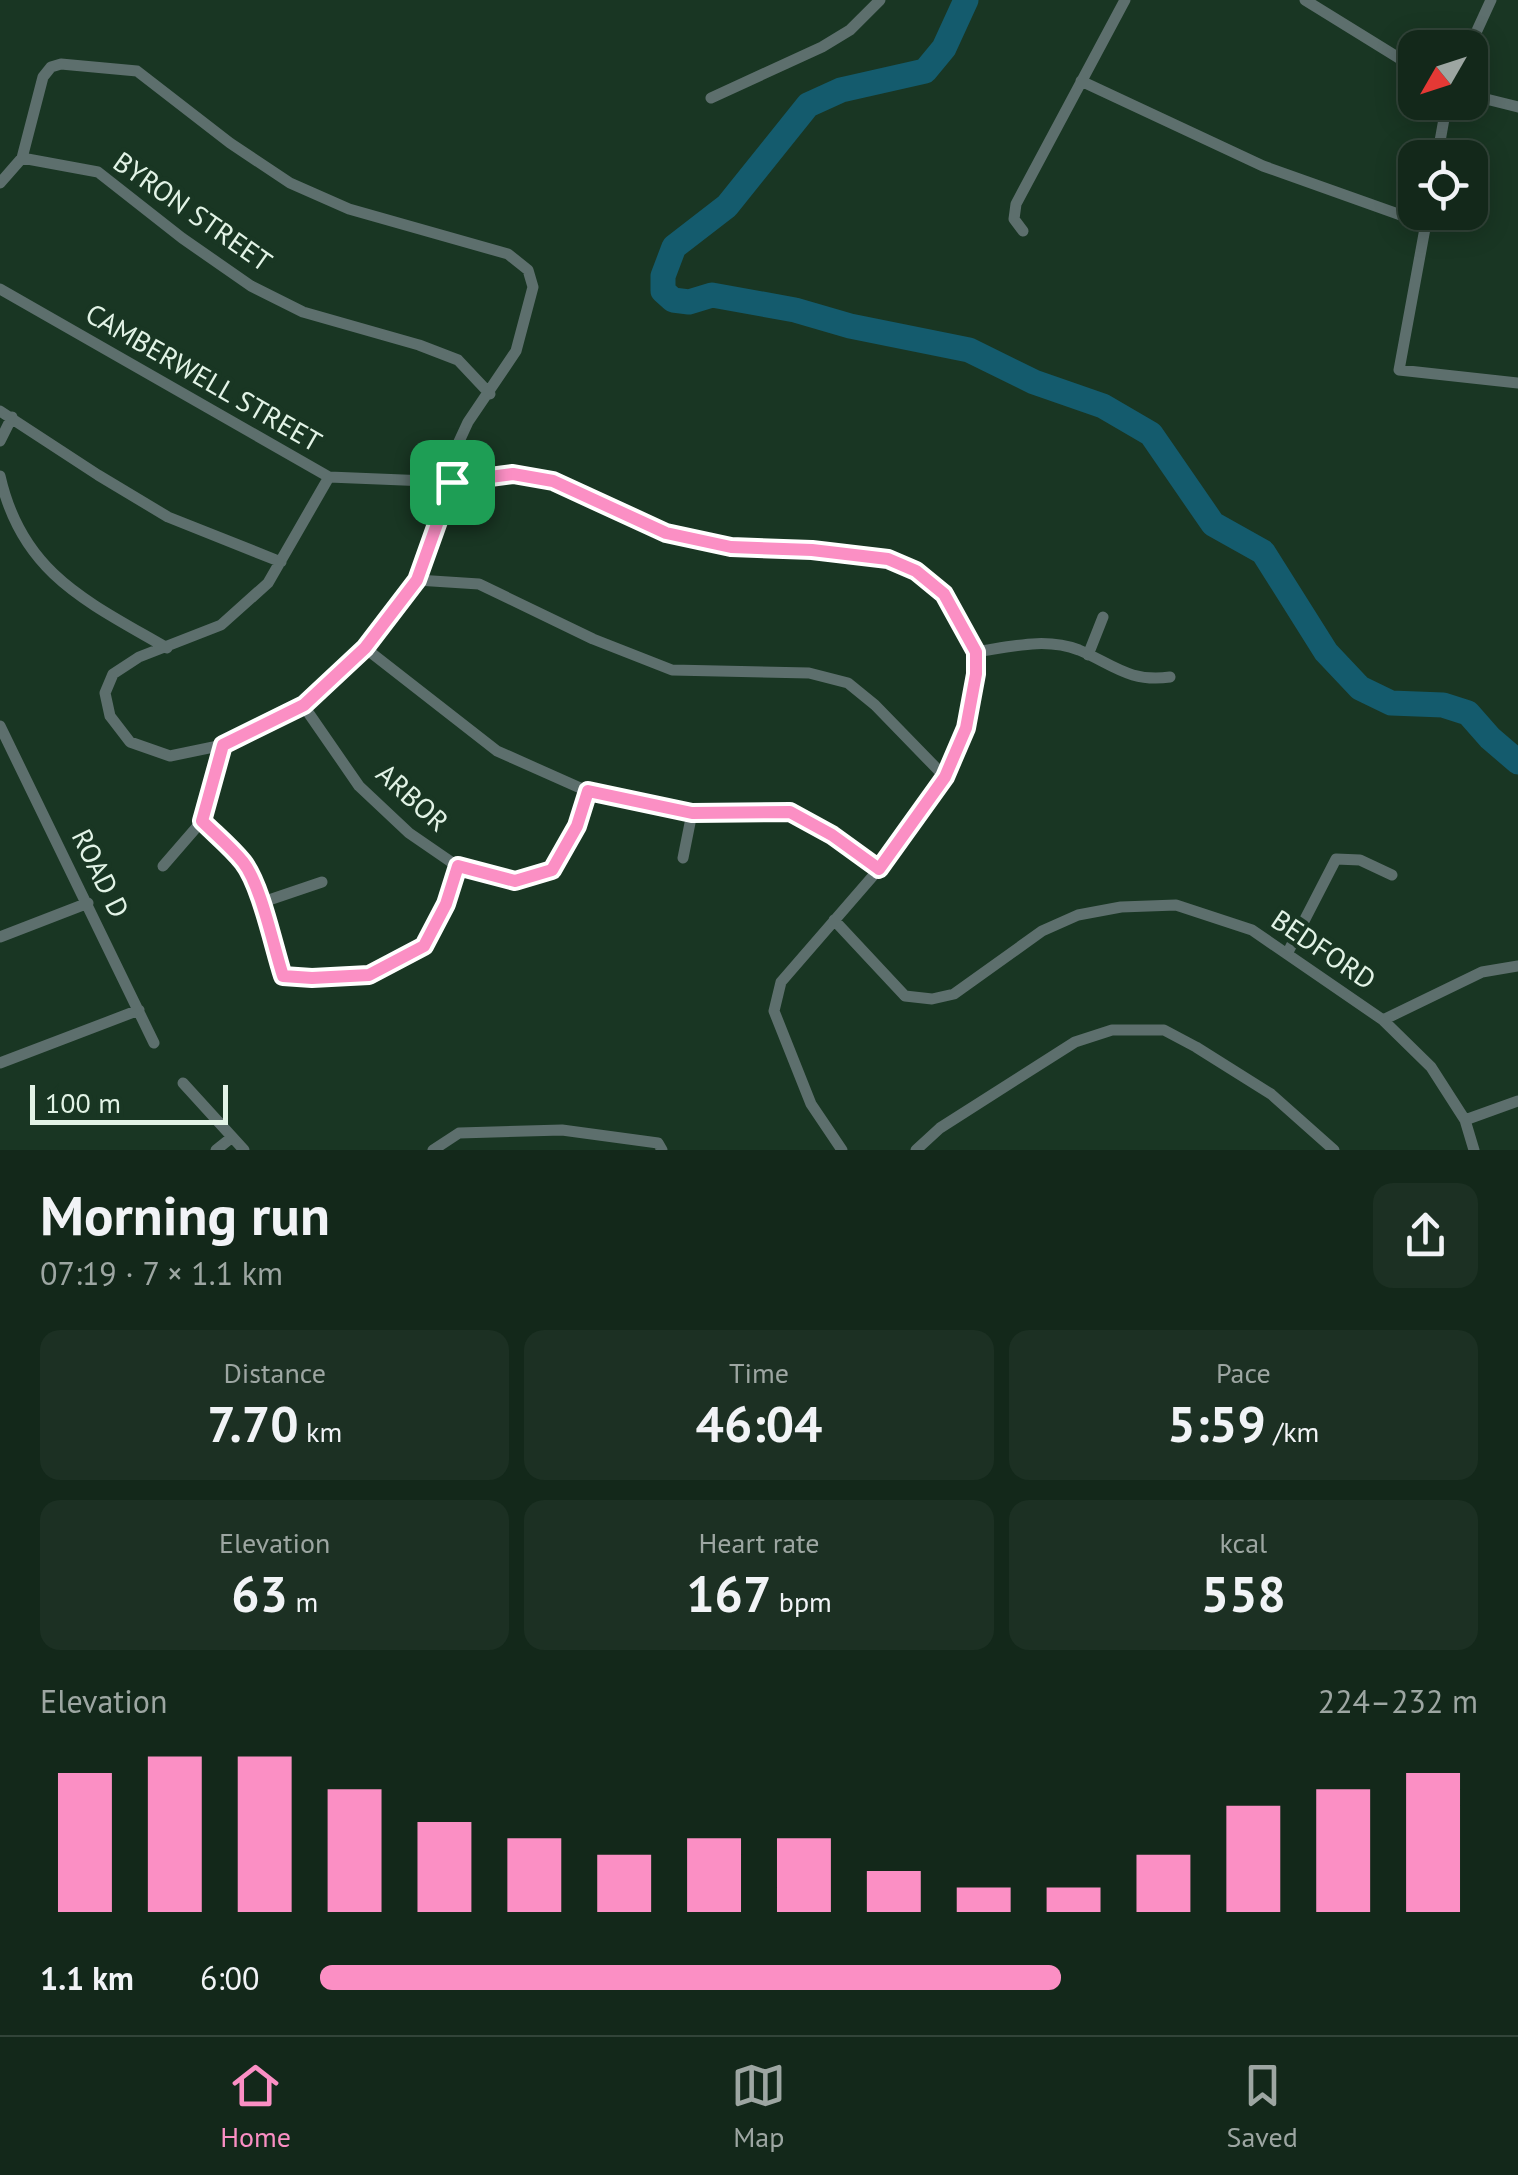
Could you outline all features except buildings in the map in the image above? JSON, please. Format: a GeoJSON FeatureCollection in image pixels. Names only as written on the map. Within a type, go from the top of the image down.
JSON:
{"type":"FeatureCollection","features":[{"type":"Feature","properties":{"kind":"street"},"geometry":{"type":"LineString","coordinates":[[710,98],[822,47],[850,30],[880,0]]}},
{"type":"Feature","properties":{"kind":"street"},"geometry":{"type":"LineString","coordinates":[[1022,231],[1014,219],[1016,204],[1125,0]]}},
{"type":"Feature","properties":{"kind":"street"},"geometry":{"type":"LineString","coordinates":[[1305,0],[1398,57]]}},
{"type":"Feature","properties":{"kind":"street"},"geometry":{"type":"LineString","coordinates":[[1477,30],[1491,0]]}},
{"type":"Feature","properties":{"kind":"street"},"geometry":{"type":"LineString","coordinates":[[0,184],[22,158],[43,76],[51,67],[60,64],[137,71],[230,143],[290,183],[349,209],[508,254],[528,270],[534,287],[516,351],[468,422],[456,448],[452,482],[417,580],[365,648],[304,705],[223,745],[170,756],[130,742],[110,716],[105,692],[113,674],[139,657],[221,625],[268,583],[329,477]]}},
{"type":"Feature","properties":{"kind":"street"},"geometry":{"type":"LineString","coordinates":[[1081,81],[1263,166],[1398,209]]}},
{"type":"Feature","properties":{"kind":"street"},"geometry":{"type":"LineString","coordinates":[[1488,100],[1518,107]]}},
{"type":"Feature","properties":{"kind":"street","name":"BYRON STREET"},"geometry":{"type":"LineString","coordinates":[[22,158],[98,172],[251,286],[302,312],[418,344],[458,360],[490,394]]}},
{"type":"Feature","properties":{"kind":"street"},"geometry":{"type":"LineString","coordinates":[[1424,230],[1399,370],[1518,383]]}},
{"type":"Feature","properties":{"kind":"street","name":"CAMBERWELL STREET"},"geometry":{"type":"LineString","coordinates":[[0,290],[329,477],[452,482],[513,474],[553,481],[666,533],[731,547],[812,550],[888,559],[916,571],[944,594],[976,652]]}},
{"type":"Feature","properties":{"kind":"street"},"geometry":{"type":"LineString","coordinates":[[0,442],[6,414],[98,476],[168,516],[282,562]]}},
{"type":"Feature","properties":{"kind":"street"},"geometry":{"type":"LineString","coordinates":[[0,476],[6,501],[24,538],[62,586],[167,648]]}},
{"type":"Feature","properties":{"kind":"street"},"geometry":{"type":"LineString","coordinates":[[417,580],[479,584],[593,640],[672,670],[809,673],[848,684],[945,777]]}},
{"type":"Feature","properties":{"kind":"street"},"geometry":{"type":"LineString","coordinates":[[1088,655],[1104,616]]}},
{"type":"Feature","properties":{"kind":"street"},"geometry":{"type":"LineString","coordinates":[[842,1150],[810,1104],[774,1011],[781,982],[879,869],[945,777],[966,728],[976,652],[1039,642],[1077,650],[1117,672],[1154,680],[1170,677]]}},
{"type":"Feature","properties":{"kind":"street"},"geometry":{"type":"LineString","coordinates":[[365,648],[497,751],[588,791],[692,813],[790,812],[832,835],[879,869]]}},
{"type":"Feature","properties":{"kind":"street","name":"ARBOR"},"geometry":{"type":"LineString","coordinates":[[304,705],[359,786],[409,833],[458,866],[515,881],[552,870],[577,826],[588,791]]}},
{"type":"Feature","properties":{"kind":"street","name":"ROAD D"},"geometry":{"type":"LineString","coordinates":[[0,726],[154,1043]]}},
{"type":"Feature","properties":{"kind":"street"},"geometry":{"type":"LineString","coordinates":[[163,866],[202,821],[223,745]]}},
{"type":"Feature","properties":{"kind":"street"},"geometry":{"type":"LineString","coordinates":[[682,858],[692,813]]}},
{"type":"Feature","properties":{"kind":"street"},"geometry":{"type":"LineString","coordinates":[[202,821],[242,860],[257,886],[283,976],[369,975],[424,946],[446,904],[458,866]]}},
{"type":"Feature","properties":{"kind":"street"},"geometry":{"type":"LineString","coordinates":[[1287,954],[1336,859],[1360,860],[1392,875]]}},
{"type":"Feature","properties":{"kind":"street"},"geometry":{"type":"LineString","coordinates":[[260,903],[322,882]]}},
{"type":"Feature","properties":{"kind":"street"},"geometry":{"type":"LineString","coordinates":[[0,937],[88,903]]}},
{"type":"Feature","properties":{"kind":"street","name":"BEDFORD"},"geometry":{"type":"LineString","coordinates":[[834,920],[905,996],[932,999],[954,994],[1042,931],[1078,915],[1120,907],[1176,904],[1252,930],[1384,1020],[1431,1066],[1465,1120],[1474,1150]]}},
{"type":"Feature","properties":{"kind":"street"},"geometry":{"type":"LineString","coordinates":[[1384,1020],[1482,972],[1518,966]]}},
{"type":"Feature","properties":{"kind":"street"},"geometry":{"type":"LineString","coordinates":[[0,1063],[139,1010]]}},
{"type":"Feature","properties":{"kind":"street"},"geometry":{"type":"LineString","coordinates":[[916,1150],[940,1128],[1074,1042],[1112,1030],[1164,1030],[1232,1067],[1271,1094],[1334,1150]]}},
{"type":"Feature","properties":{"kind":"street"},"geometry":{"type":"LineString","coordinates":[[185,1086],[244,1150]]}},
{"type":"Feature","properties":{"kind":"street"},"geometry":{"type":"LineString","coordinates":[[1465,1120],[1518,1101]]}},
{"type":"Feature","properties":{"kind":"street"},"geometry":{"type":"LineString","coordinates":[[432,1150],[459,1133],[562,1130],[660,1146]]}},
{"type":"Feature","properties":{"kind":"street"},"geometry":{"type":"LineString","coordinates":[[216,1150],[231,1138]]}},
{"type":"Feature","properties":{"kind":"waterway"},"geometry":{"type":"LineString","coordinates":[[966,0],[944,48],[925,71],[841,90],[808,105],[727,206],[674,247],[663,276],[663,291],[673,300],[689,302],[712,295],[969,350],[1034,382],[1103,406],[1151,434],[1213,524],[1263,552],[1326,652],[1360,688],[1391,703],[1443,705],[1468,713],[1518,762]]}},
{"type":"Feature","properties":{"kind":"route"},"geometry":{"type":"LineString","coordinates":[[513,474],[553,481],[666,533],[731,547],[812,550],[888,559],[916,571],[944,594],[976,652],[966,728],[945,777],[879,869],[832,835],[790,812],[692,813],[588,791],[577,826],[552,870],[515,881],[458,866],[446,904],[424,946],[369,975],[283,976],[257,886],[242,860],[202,821],[223,745],[304,705],[365,648],[417,580],[452,482],[513,474]]}}]}
